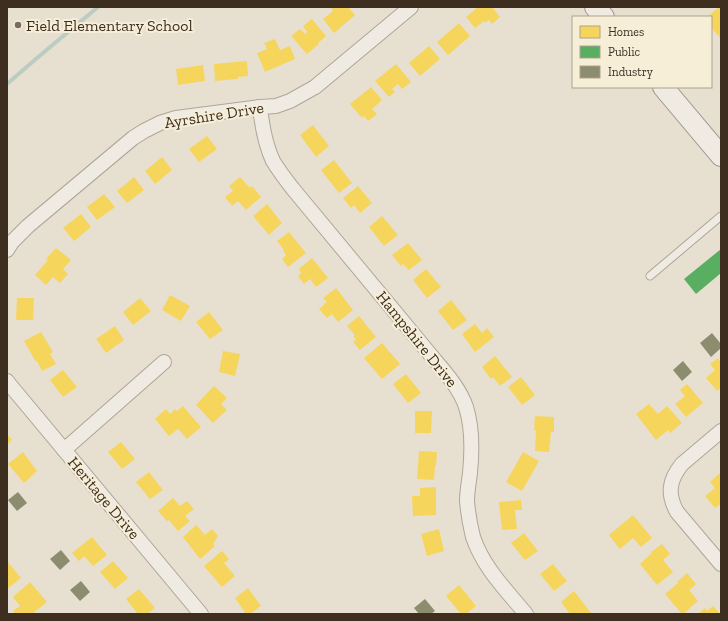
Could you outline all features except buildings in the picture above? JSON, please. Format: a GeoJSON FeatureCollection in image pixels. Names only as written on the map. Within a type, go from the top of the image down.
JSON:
{"type":"FeatureCollection","features":[{"type":"Feature","properties":{"kind":"main road"},"geometry":{"type":"LineString","coordinates":[[595,7],[603,16]]}},
{"type":"Feature","properties":{"kind":"main road"},"geometry":{"type":"LineString","coordinates":[[664,88],[721,156]]}},
{"type":"Feature","properties":{"kind":"street","name":"Ayrshire Drive"},"geometry":{"type":"LineString","coordinates":[[7,250],[12,242],[28,226],[133,138],[144,131],[160,123],[176,118],[276,106],[302,95],[315,87],[410,7]]}},
{"type":"Feature","properties":{"kind":"street","name":"Hampshire Drive"},"geometry":{"type":"LineString","coordinates":[[260,107],[266,144],[281,173],[450,378],[466,405],[470,427],[471,449],[467,500],[473,536],[477,548],[487,566],[526,614]]}},
{"type":"Feature","properties":{"kind":"street"},"geometry":{"type":"LineString","coordinates":[[64,450],[164,362]]}},
{"type":"Feature","properties":{"kind":"street","name":"Heritage Drive"},"geometry":{"type":"LineString","coordinates":[[7,381],[201,614]]}},
{"type":"Feature","properties":{"kind":"street"},"geometry":{"type":"LineString","coordinates":[[721,431],[682,464],[674,475],[671,488],[671,497],[677,512],[721,564]]}},
{"type":"Feature","properties":{"kind":"lane"},"geometry":{"type":"LineString","coordinates":[[650,276],[721,216]]}},
{"type":"Feature","properties":{"kind":"waterway"},"geometry":{"type":"LineString","coordinates":[[7,84],[98,7]]}},
{"type":"Feature","properties":{"kind":"place","name":"Field Elementary School"},"geometry":{"type":"Point","coordinates":[18,25]}}]}
